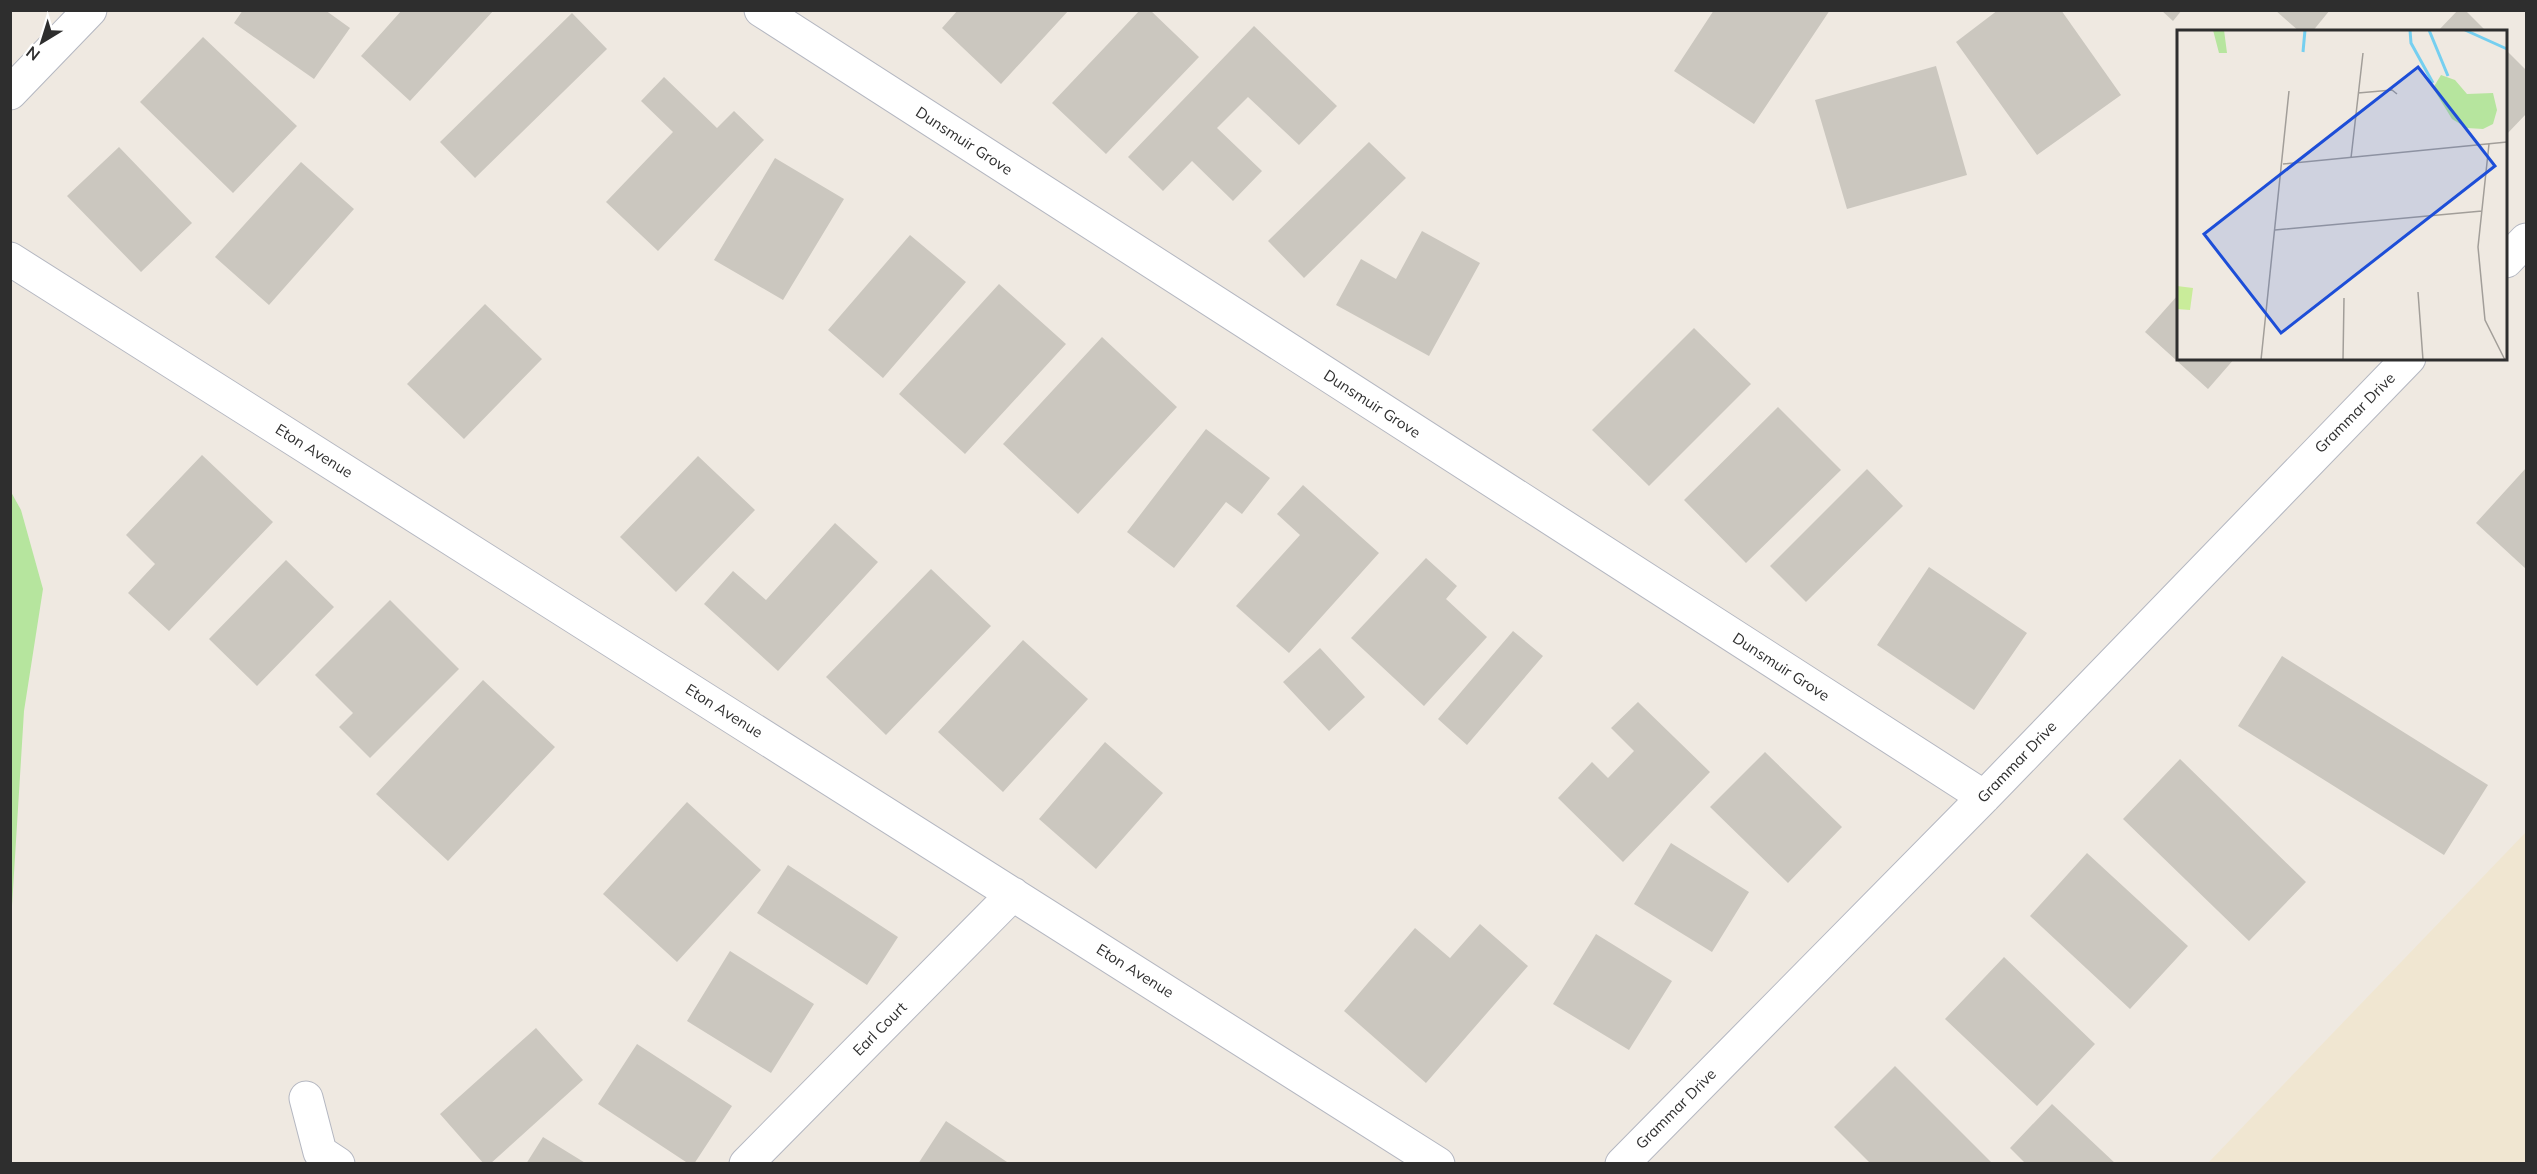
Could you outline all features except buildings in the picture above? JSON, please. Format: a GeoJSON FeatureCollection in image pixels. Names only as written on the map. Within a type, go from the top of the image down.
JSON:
{"type":"FeatureCollection","features":[{"type":"Feature","properties":{"kind":"street"},"geometry":{"type":"LineString","coordinates":[[10,93],[90,10]]}},
{"type":"Feature","properties":{"kind":"street","name":"Dunsmuir Grove"},"geometry":{"type":"LineString","coordinates":[[761,10],[1984,797]]}},
{"type":"Feature","properties":{"kind":"street"},"geometry":{"type":"LineString","coordinates":[[2507,259],[2526,240]]}},
{"type":"Feature","properties":{"kind":"street","name":"Eton Avenue"},"geometry":{"type":"LineString","coordinates":[[10,259],[1438,1164]]}},
{"type":"Feature","properties":{"kind":"street","name":"Grammar Drive"},"geometry":{"type":"LineString","coordinates":[[1622,1164],[1984,797],[2407,360]]}},
{"type":"Feature","properties":{"kind":"street","name":"Earl Court"},"geometry":{"type":"LineString","coordinates":[[746,1164],[1013,894]]}},
{"type":"Feature","properties":{"kind":"street"},"geometry":{"type":"LineString","coordinates":[[306,1098],[320,1152],[338,1164]]}},
{"type":"Feature","properties":{"kind":"shaded area"},"geometry":{"type":"Polygon","coordinates":[[[2526,832],[2526,1163],[2208,1163],[2526,832]]]}},
{"type":"Feature","properties":{"kind":"green space"},"geometry":{"type":"Polygon","coordinates":[[[11,492],[21,510],[43,589],[24,711],[11,922],[11,492]]]}}]}
